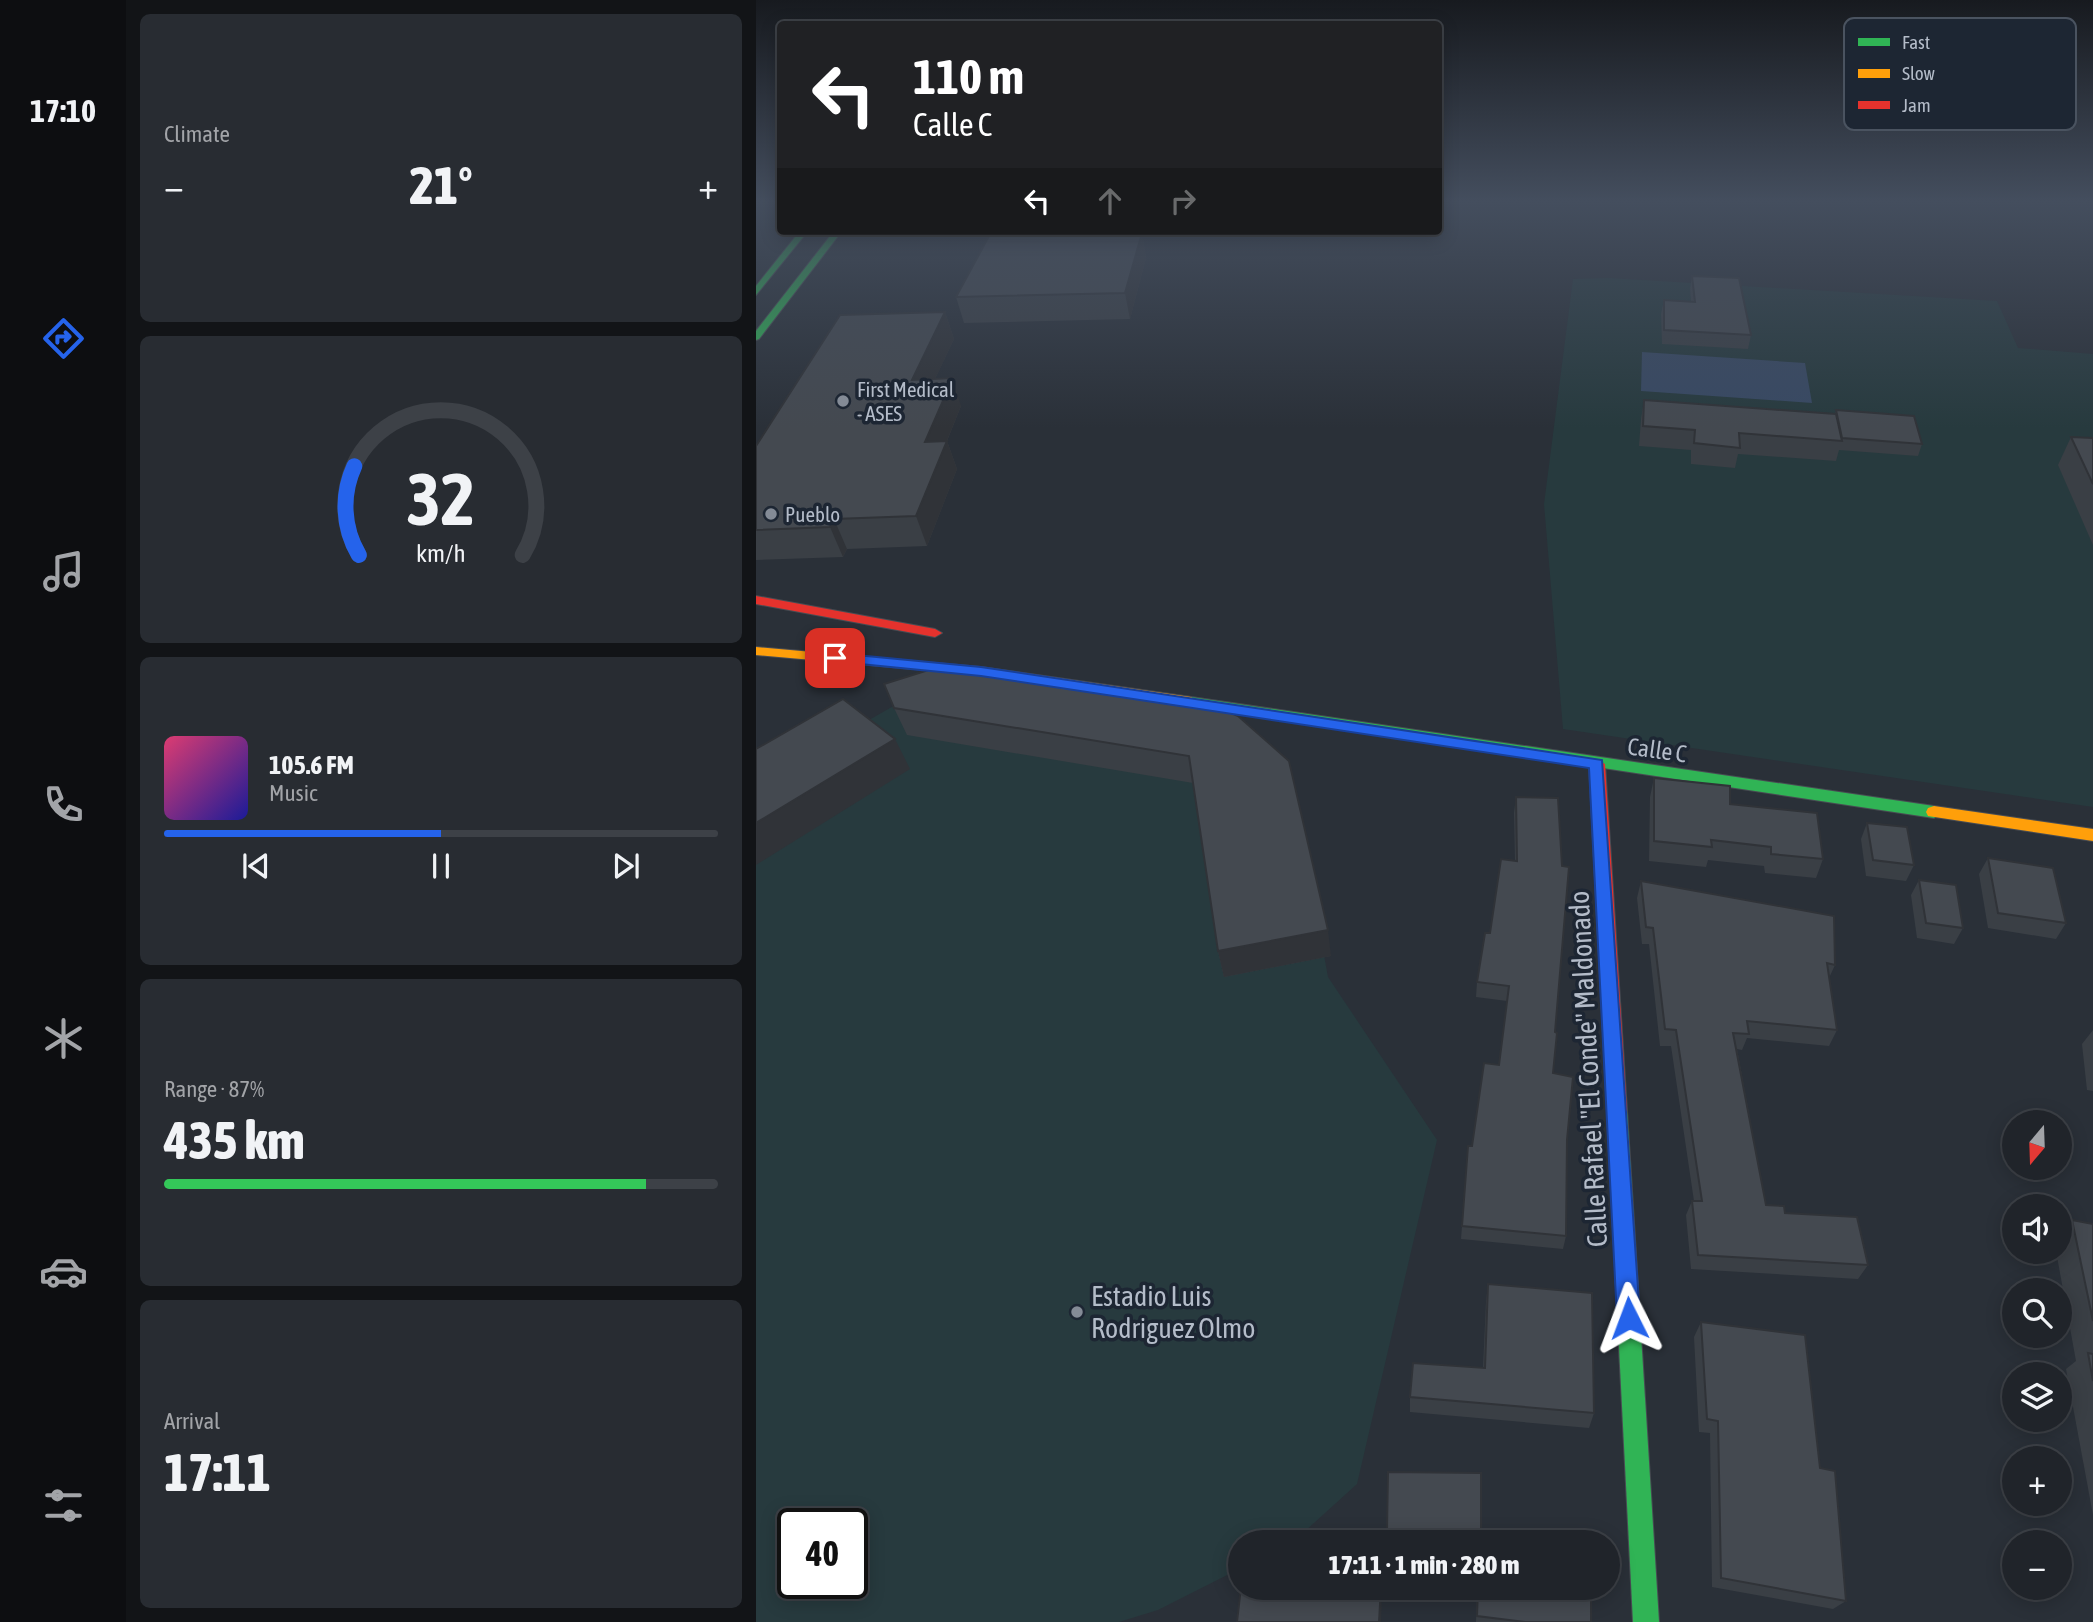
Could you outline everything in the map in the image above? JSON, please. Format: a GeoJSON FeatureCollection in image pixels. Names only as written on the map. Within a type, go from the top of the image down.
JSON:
{"type":"FeatureCollection","features":[{"type":"Feature","properties":{"kind":"street"},"geometry":{"type":"LineString","coordinates":[[756,292],[768,277]]}},
{"type":"Feature","properties":{"kind":"street"},"geometry":{"type":"LineString","coordinates":[[756,337],[803,277]]}},
{"type":"Feature","properties":{"kind":"street"},"geometry":{"type":"LineString","coordinates":[[756,600],[935,633]]}},
{"type":"Feature","properties":{"kind":"street","name":"Calle C"},"geometry":{"type":"LineString","coordinates":[[756,650],[981,671],[1597,764],[2093,835]]}},
{"type":"Feature","properties":{"kind":"street","name":"Calle Rafael \"El Conde\" Maldonado"},"geometry":{"type":"LineString","coordinates":[[1597,764],[1646,1622]]}},
{"type":"Feature","properties":{"kind":"green space"},"geometry":{"type":"Polygon","coordinates":[[[1609,278],[1997,301],[2018,348],[2093,354],[2093,807],[1563,729],[1544,504],[1573,279],[1609,278]]]}},
{"type":"Feature","properties":{"kind":"green space","name":"Estadio Luis Rodriguez Olmo"},"geometry":{"type":"Polygon","coordinates":[[[923,689],[1294,792],[1328,977],[1437,1140],[1357,1484],[1306,1530],[1228,1530],[1228,1575],[1158,1610],[1119,1622],[756,1622],[756,785],[923,689]]]}},
{"type":"Feature","properties":{"kind":"water"},"geometry":{"type":"Polygon","coordinates":[[[1642,352],[1805,363],[1812,403],[1641,391],[1642,352]]]}},
{"type":"Feature","properties":{"kind":"building"},"geometry":{"type":"Polygon","coordinates":[[[967,277],[1130,277],[1125,293],[956,297],[967,277]]]}},
{"type":"Feature","properties":{"kind":"building"},"geometry":{"type":"Polygon","coordinates":[[[1692,277],[1739,278],[1751,335],[1664,330],[1664,300],[1695,302],[1692,277]]]}},
{"type":"Feature","properties":{"kind":"building"},"geometry":{"type":"Polygon","coordinates":[[[945,312],[912,380],[953,378],[925,442],[947,441],[916,516],[834,519],[830,527],[756,530],[756,446],[840,315],[945,312]]]}},
{"type":"Feature","properties":{"kind":"building"},"geometry":{"type":"Polygon","coordinates":[[[1644,400],[1836,414],[1842,441],[1739,433],[1740,448],[1694,443],[1695,430],[1643,426],[1644,400]]]}},
{"type":"Feature","properties":{"kind":"building"},"geometry":{"type":"Polygon","coordinates":[[[1836,410],[1914,416],[1922,444],[1842,438],[1836,410]]]}},
{"type":"Feature","properties":{"kind":"building"},"geometry":{"type":"Polygon","coordinates":[[[2071,437],[2093,438],[2093,484],[2071,437]]]}},
{"type":"Feature","properties":{"kind":"building"},"geometry":{"type":"Polygon","coordinates":[[[938,667],[1220,708],[1238,716],[1289,761],[1328,930],[1218,951],[1189,756],[894,708],[884,684],[938,667]]]}},
{"type":"Feature","properties":{"kind":"building"},"geometry":{"type":"Polygon","coordinates":[[[843,699],[895,739],[756,823],[756,749],[843,699]]]}},
{"type":"Feature","properties":{"kind":"building"},"geometry":{"type":"Polygon","coordinates":[[[1654,778],[1730,786],[1730,804],[1817,813],[1823,859],[1771,854],[1771,847],[1711,840],[1712,847],[1654,841],[1654,778]]]}},
{"type":"Feature","properties":{"kind":"building"},"geometry":{"type":"Polygon","coordinates":[[[1516,797],[1558,798],[1562,866],[1569,867],[1553,1073],[1573,1077],[1567,1140],[1566,1236],[1462,1226],[1468,1146],[1472,1146],[1484,1063],[1499,1065],[1509,986],[1477,982],[1485,933],[1490,933],[1501,859],[1517,861],[1516,797]]]}},
{"type":"Feature","properties":{"kind":"building"},"geometry":{"type":"Polygon","coordinates":[[[1867,823],[1907,827],[1914,865],[1873,860],[1867,823]]]}},
{"type":"Feature","properties":{"kind":"building"},"geometry":{"type":"Polygon","coordinates":[[[1988,858],[2053,868],[2066,923],[1998,913],[1988,858]]]}},
{"type":"Feature","properties":{"kind":"building"},"geometry":{"type":"Polygon","coordinates":[[[1919,880],[1956,885],[1963,928],[1926,923],[1919,880]]]}},
{"type":"Feature","properties":{"kind":"building"},"geometry":{"type":"Polygon","coordinates":[[[1641,881],[1834,916],[1835,965],[1827,963],[1837,1030],[1747,1021],[1749,1034],[1733,1033],[1766,1205],[1784,1206],[1785,1213],[1857,1217],[1868,1265],[1698,1255],[1692,1201],[1702,1201],[1676,1030],[1665,1029],[1653,928],[1646,927],[1641,881]]]}},
{"type":"Feature","properties":{"kind":"building"},"geometry":{"type":"Polygon","coordinates":[[[2072,1220],[2093,1224],[2093,1321],[2072,1220]]]}},
{"type":"Feature","properties":{"kind":"building"},"geometry":{"type":"Polygon","coordinates":[[[1488,1284],[1592,1293],[1594,1413],[1410,1397],[1413,1363],[1485,1368],[1488,1284]]]}},
{"type":"Feature","properties":{"kind":"building"},"geometry":{"type":"Polygon","coordinates":[[[1701,1322],[1805,1335],[1820,1468],[1835,1471],[1846,1601],[1721,1578],[1718,1421],[1707,1419],[1701,1322]]]}},
{"type":"Feature","properties":{"kind":"building"},"geometry":{"type":"Polygon","coordinates":[[[2088,1353],[2093,1354],[2093,1381],[2088,1353]]]}},
{"type":"Feature","properties":{"kind":"building"},"geometry":{"type":"Polygon","coordinates":[[[1388,1472],[1481,1473],[1481,1530],[1387,1530],[1388,1472]]]}},
{"type":"Feature","properties":{"kind":"building"},"geometry":{"type":"Polygon","coordinates":[[[1240,1600],[1380,1600],[1379,1622],[1237,1622],[1240,1600]]]}},
{"type":"Feature","properties":{"kind":"building"},"geometry":{"type":"Polygon","coordinates":[[[1478,1600],[1591,1600],[1591,1622],[1525,1622],[1477,1616],[1478,1600]]]}},
{"type":"Feature","properties":{"kind":"traffic: fast"},"geometry":{"type":"LineString","coordinates":[[756,292],[768,277]]}},
{"type":"Feature","properties":{"kind":"traffic: fast"},"geometry":{"type":"LineString","coordinates":[[756,337],[803,277]]}},
{"type":"Feature","properties":{"kind":"traffic: fast"},"geometry":{"type":"LineString","coordinates":[[1191,702],[1934,812]]}},
{"type":"Feature","properties":{"kind":"traffic: fast"},"geometry":{"type":"LineString","coordinates":[[1617,1111],[1646,1622]]}},
{"type":"Feature","properties":{"kind":"traffic: slow"},"geometry":{"type":"LineString","coordinates":[[756,651],[981,671],[1191,702]]}},
{"type":"Feature","properties":{"kind":"traffic: slow"},"geometry":{"type":"LineString","coordinates":[[1934,812],[2093,835]]}},
{"type":"Feature","properties":{"kind":"traffic: jam"},"geometry":{"type":"LineString","coordinates":[[756,600],[935,633]]}},
{"type":"Feature","properties":{"kind":"traffic: jam"},"geometry":{"type":"LineString","coordinates":[[1597,764],[1617,1111]]}},
{"type":"Feature","properties":{"kind":"place","name":"First Medical - ASES"},"geometry":{"type":"Point","coordinates":[843,401]}},
{"type":"Feature","properties":{"kind":"place","name":"Pueblo"},"geometry":{"type":"Point","coordinates":[771,514]}},
{"type":"Feature","properties":{"kind":"place","name":"Estadio Luis Rodriguez Olmo"},"geometry":{"type":"Point","coordinates":[1077,1312]}},
{"type":"Feature","properties":{"kind":"route"},"geometry":{"type":"LineString","coordinates":[[835,658],[981,671],[1597,764],[1629,1318]]}}]}
